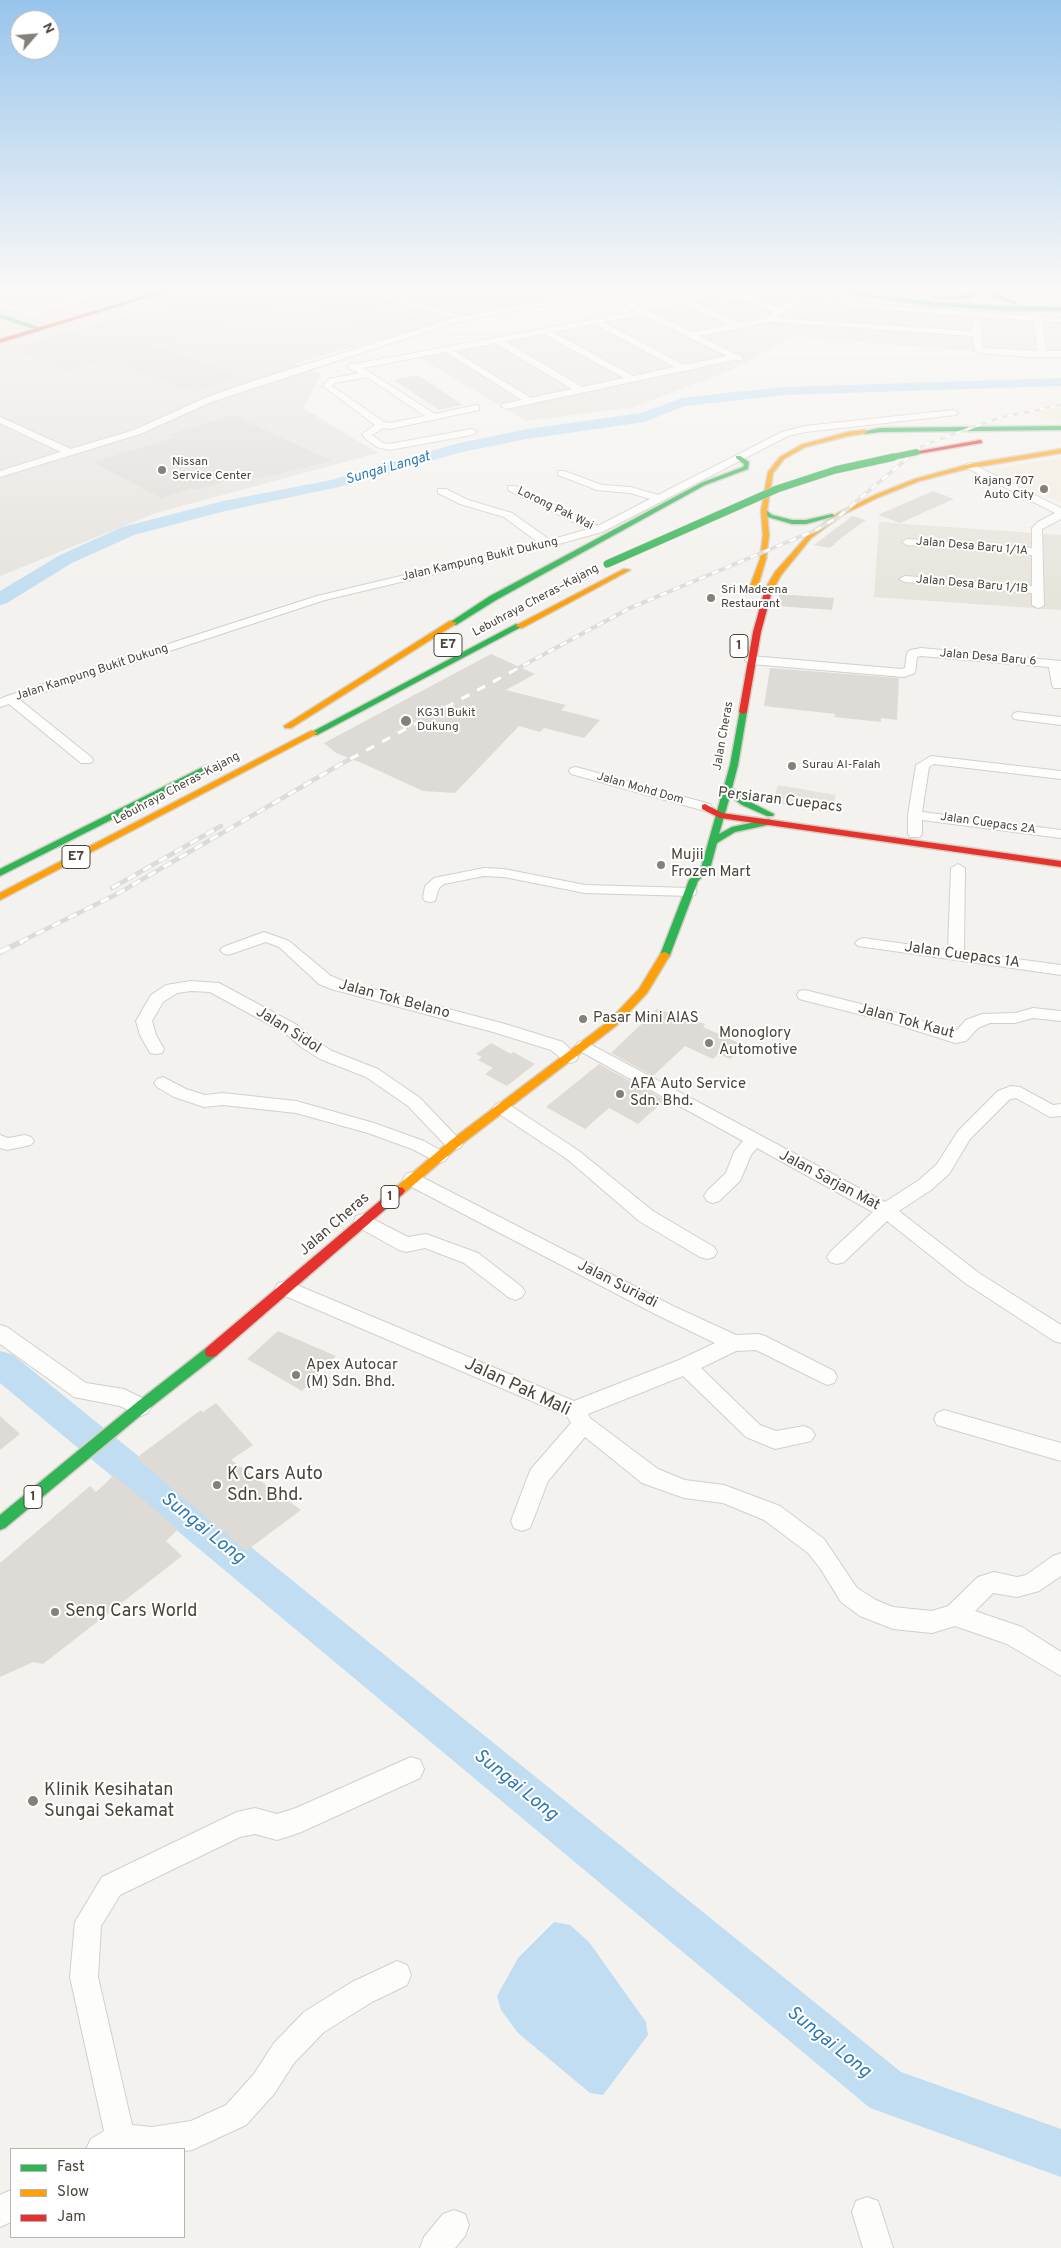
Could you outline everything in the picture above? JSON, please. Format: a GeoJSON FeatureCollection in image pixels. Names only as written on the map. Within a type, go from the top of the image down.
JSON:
{"type":"FeatureCollection","features":[{"type":"Feature","properties":{"kind":"main road"},"geometry":{"type":"LineString","coordinates":[[751,593],[763,558],[766,535],[764,511],[770,473],[782,458],[803,446],[848,434],[918,423],[944,428],[1061,428]]}},
{"type":"Feature","properties":{"kind":"main road","name":"Lebuhraya Cheras–Kajang"},"geometry":{"type":"LineString","coordinates":[[603,566],[777,489],[835,470],[921,455],[1061,435]]}},
{"type":"Feature","properties":{"kind":"main road"},"geometry":{"type":"LineString","coordinates":[[764,511],[770,516],[792,522],[806,522],[840,514],[877,496],[917,480],[970,466],[1012,452],[1061,443]]}},
{"type":"Feature","properties":{"kind":"main road"},"geometry":{"type":"LineString","coordinates":[[1012,452],[1061,451]]}},
{"type":"Feature","properties":{"kind":"main road","name":"Lebuhraya Cheras–Kajang"},"geometry":{"type":"LineString","coordinates":[[669,550],[779,499],[921,455]]}},
{"type":"Feature","properties":{"kind":"main road"},"geometry":{"type":"LineString","coordinates":[[403,668],[284,728],[493,598],[703,484],[746,468],[747,463],[738,457]]}},
{"type":"Feature","properties":{"kind":"main road","name":"Jalan Cheras"},"geometry":{"type":"LineString","coordinates":[[0,1524],[118,1426],[190,1370],[412,1178],[613,1023],[650,982],[669,948],[692,886],[705,870],[734,765],[751,660],[768,591],[778,574],[809,537],[840,514]]}},
{"type":"Feature","properties":{"kind":"main road"},"geometry":{"type":"LineString","coordinates":[[766,535],[780,527],[788,526],[803,532],[809,537]]}},
{"type":"Feature","properties":{"kind":"main road","name":"Lebuhraya Cheras–Kajang"},"geometry":{"type":"LineString","coordinates":[[0,897],[630,568]]}},
{"type":"Feature","properties":{"kind":"main road","name":"Lebuhraya Cheras–Kajang"},"geometry":{"type":"LineString","coordinates":[[0,873],[211,765]]}},
{"type":"Feature","properties":{"kind":"main road"},"geometry":{"type":"LineString","coordinates":[[728,788],[734,796],[769,818]]}},
{"type":"Feature","properties":{"kind":"main road"},"geometry":{"type":"LineString","coordinates":[[701,821],[706,803]]}},
{"type":"Feature","properties":{"kind":"main road","name":"Persiaran Cuepacs"},"geometry":{"type":"LineString","coordinates":[[706,803],[721,811],[1061,864]]}},
{"type":"Feature","properties":{"kind":"main road"},"geometry":{"type":"LineString","coordinates":[[712,842],[732,830],[769,818]]}},
{"type":"Feature","properties":{"kind":"main road","name":"Persiaran Cuepacs"},"geometry":{"type":"LineString","coordinates":[[769,818],[915,834],[1061,854]]}},
{"type":"Feature","properties":{"kind":"main road"},"geometry":{"type":"LineString","coordinates":[[688,867],[692,886]]}},
{"type":"Feature","properties":{"kind":"street"},"geometry":{"type":"LineString","coordinates":[[0,474],[137,432],[208,400],[228,393]]}},
{"type":"Feature","properties":{"kind":"street"},"geometry":{"type":"LineString","coordinates":[[337,393],[381,425],[390,426],[476,408]]}},
{"type":"Feature","properties":{"kind":"street"},"geometry":{"type":"LineString","coordinates":[[396,393],[432,417]]}},
{"type":"Feature","properties":{"kind":"street"},"geometry":{"type":"LineString","coordinates":[[516,393],[531,402]]}},
{"type":"Feature","properties":{"kind":"street"},"geometry":{"type":"LineString","coordinates":[[506,406],[573,393]]}},
{"type":"Feature","properties":{"kind":"street","name":"Jalan Kampung Bukit Dukung"},"geometry":{"type":"LineString","coordinates":[[6,701],[322,598],[403,577],[548,544],[598,530],[785,434],[805,429],[918,423],[935,416],[953,413]]}},
{"type":"Feature","properties":{"kind":"street"},"geometry":{"type":"LineString","coordinates":[[935,416],[944,428]]}},
{"type":"Feature","properties":{"kind":"street"},"geometry":{"type":"LineString","coordinates":[[0,420],[71,453]]}},
{"type":"Feature","properties":{"kind":"street"},"geometry":{"type":"LineString","coordinates":[[381,425],[367,434],[380,445],[389,447],[403,446],[472,432]]}},
{"type":"Feature","properties":{"kind":"street"},"geometry":{"type":"LineString","coordinates":[[1012,452],[1061,455]]}},
{"type":"Feature","properties":{"kind":"street"},"geometry":{"type":"LineString","coordinates":[[970,466],[1060,512],[1060,516],[1037,528],[1038,605]]}},
{"type":"Feature","properties":{"kind":"street"},"geometry":{"type":"LineString","coordinates":[[561,474],[600,488],[631,490],[659,499]]}},
{"type":"Feature","properties":{"kind":"street","name":"Lorong Pak Wai"},"geometry":{"type":"LineString","coordinates":[[512,488],[598,530]]}},
{"type":"Feature","properties":{"kind":"street"},"geometry":{"type":"LineString","coordinates":[[442,492],[464,502],[508,515],[548,544]]}},
{"type":"Feature","properties":{"kind":"street","name":"Jalan Desa Baru 1/1A"},"geometry":{"type":"LineString","coordinates":[[907,542],[1036,552]]}},
{"type":"Feature","properties":{"kind":"street","name":"Jalan Desa Baru 1/1B"},"geometry":{"type":"LineString","coordinates":[[905,579],[1038,590]]}},
{"type":"Feature","properties":{"kind":"street","name":"Jalan Desa Baru 6"},"geometry":{"type":"LineString","coordinates":[[751,660],[904,673],[911,670],[911,656],[914,653],[1057,664]]}},
{"type":"Feature","properties":{"kind":"street"},"geometry":{"type":"LineString","coordinates":[[1057,664],[1058,685]]}},
{"type":"Feature","properties":{"kind":"street"},"geometry":{"type":"LineString","coordinates":[[6,701],[86,760]]}},
{"type":"Feature","properties":{"kind":"street"},"geometry":{"type":"LineString","coordinates":[[1018,716],[1061,722]]}},
{"type":"Feature","properties":{"kind":"street"},"geometry":{"type":"LineString","coordinates":[[915,834],[915,815],[923,765],[931,760],[1061,775]]}},
{"type":"Feature","properties":{"kind":"street","name":"Jalan Mohd Dom"},"geometry":{"type":"LineString","coordinates":[[576,772],[706,803]]}},
{"type":"Feature","properties":{"kind":"street","name":"Jalan Cuepacs 2A"},"geometry":{"type":"LineString","coordinates":[[915,815],[1061,834]]}},
{"type":"Feature","properties":{"kind":"street"},"geometry":{"type":"LineString","coordinates":[[956,955],[958,868]]}},
{"type":"Feature","properties":{"kind":"street"},"geometry":{"type":"LineString","coordinates":[[430,898],[432,886],[438,881],[484,872],[585,889],[692,886]]}},
{"type":"Feature","properties":{"kind":"street","name":"Jalan Tok Belano"},"geometry":{"type":"LineString","coordinates":[[228,950],[264,937],[270,938],[284,944],[325,980],[337,985],[577,1051]]}},
{"type":"Feature","properties":{"kind":"street","name":"Jalan Cuepacs 1A"},"geometry":{"type":"LineString","coordinates":[[863,943],[1061,970]]}},
{"type":"Feature","properties":{"kind":"street","name":"Jalan Sidol"},"geometry":{"type":"LineString","coordinates":[[156,1049],[148,1035],[144,1021],[157,999],[172,989],[191,986],[213,987],[290,1029],[307,1043],[326,1054],[372,1073],[414,1102],[454,1144]]}},
{"type":"Feature","properties":{"kind":"street","name":"Jalan Tok Kaut"},"geometry":{"type":"LineString","coordinates":[[805,995],[917,1024],[955,1038],[960,1037],[972,1024],[988,1018],[1015,1018],[1034,1013],[1061,1016]]}},
{"type":"Feature","properties":{"kind":"street","name":"Jalan Sarjan Mat"},"geometry":{"type":"LineString","coordinates":[[577,1051],[683,1099],[754,1141],[886,1211],[972,1278],[1061,1335]]}},
{"type":"Feature","properties":{"kind":"street"},"geometry":{"type":"LineString","coordinates":[[163,1083],[180,1093],[204,1101],[223,1099],[296,1107],[332,1119],[374,1129],[418,1146],[439,1157]]}},
{"type":"Feature","properties":{"kind":"street"},"geometry":{"type":"LineString","coordinates":[[837,1257],[886,1211],[926,1185],[942,1169],[964,1135],[1004,1095],[1011,1092],[1020,1093],[1050,1111],[1061,1110]]}},
{"type":"Feature","properties":{"kind":"street"},"geometry":{"type":"LineString","coordinates":[[502,1108],[573,1155],[646,1216],[707,1252]]}},
{"type":"Feature","properties":{"kind":"street"},"geometry":{"type":"LineString","coordinates":[[0,1141],[7,1144],[25,1141]]}},
{"type":"Feature","properties":{"kind":"street"},"geometry":{"type":"LineString","coordinates":[[713,1196],[734,1176],[743,1152],[754,1141]]}},
{"type":"Feature","properties":{"kind":"street","name":"Jalan Suriadi"},"geometry":{"type":"LineString","coordinates":[[412,1178],[666,1310],[734,1343],[758,1342],[826,1376]]}},
{"type":"Feature","properties":{"kind":"street"},"geometry":{"type":"LineString","coordinates":[[363,1221],[406,1245],[426,1241],[472,1258],[515,1292]]}},
{"type":"Feature","properties":{"kind":"street","name":"Jalan Pak Mali"},"geometry":{"type":"LineString","coordinates":[[285,1288],[578,1417],[650,1476],[684,1489],[724,1494],[772,1513],[816,1546],[828,1561],[849,1595],[868,1608],[894,1618],[916,1622],[932,1622],[955,1615]]}},
{"type":"Feature","properties":{"kind":"street"},"geometry":{"type":"LineString","coordinates":[[0,1333],[81,1390],[124,1398],[141,1408]]}},
{"type":"Feature","properties":{"kind":"street"},"geometry":{"type":"LineString","coordinates":[[522,1521],[539,1476],[578,1417],[734,1343]]}},
{"type":"Feature","properties":{"kind":"street"},"geometry":{"type":"LineString","coordinates":[[686,1366],[753,1431],[775,1440],[804,1435]]}},
{"type":"Feature","properties":{"kind":"street"},"geometry":{"type":"LineString","coordinates":[[944,1420],[1061,1452]]}},
{"type":"Feature","properties":{"kind":"street"},"geometry":{"type":"LineString","coordinates":[[1061,1563],[1031,1584],[1017,1587],[994,1582],[986,1584],[978,1589],[955,1615],[1014,1635],[1061,1665]]}},
{"type":"Feature","properties":{"kind":"street"},"geometry":{"type":"LineString","coordinates":[[397,1975],[362,1992],[314,2022],[284,2053],[264,2084],[236,2115],[192,2135],[152,2142],[110,2143],[84,1977],[88,1922],[111,1886],[237,1825],[255,1821],[277,1827],[300,1820],[411,1769]]}},
{"type":"Feature","properties":{"kind":"street"},"geometry":{"type":"LineString","coordinates":[[868,2212],[878,2248]]}},
{"type":"Feature","properties":{"kind":"street"},"geometry":{"type":"LineString","coordinates":[[435,2248],[454,2225]]}},
{"type":"Feature","properties":{"kind":"shaded area"},"geometry":{"type":"Polygon","coordinates":[[[0,393],[311,393],[303,408],[378,453],[156,513],[0,576],[0,393]]]}},
{"type":"Feature","properties":{"kind":"shaded area"},"geometry":{"type":"Polygon","coordinates":[[[479,393],[671,393],[633,407],[526,421],[479,393]]]}},
{"type":"Feature","properties":{"kind":"shaded area"},"geometry":{"type":"Polygon","coordinates":[[[1061,409],[1061,421],[1041,421],[1038,410],[1061,409]]]}},
{"type":"Feature","properties":{"kind":"shaded area","name":"Kajang 707 Auto City"},"geometry":{"type":"Polygon","coordinates":[[[1061,458],[1061,503],[993,474],[994,469],[1061,458]]]}},
{"type":"Feature","properties":{"kind":"shaded area"},"geometry":{"type":"Polygon","coordinates":[[[879,522],[1061,535],[1061,610],[874,597],[879,522]]]}},
{"type":"Feature","properties":{"kind":"shaded area"},"geometry":{"type":"Polygon","coordinates":[[[778,785],[836,795],[831,813],[772,803],[778,785]]]}},
{"type":"Feature","properties":{"kind":"water"},"geometry":{"type":"Polygon","coordinates":[[[554,1922],[570,1925],[589,1942],[646,2022],[648,2035],[603,2095],[590,2093],[518,2033],[501,2010],[497,1996],[518,1958],[554,1922]]]}},
{"type":"Feature","properties":{"kind":"building"},"geometry":{"type":"Polygon","coordinates":[[[413,393],[445,393],[463,405],[439,410],[413,393]]]}},
{"type":"Feature","properties":{"kind":"building"},"geometry":{"type":"Polygon","coordinates":[[[233,415],[332,461],[256,479],[246,474],[196,490],[192,488],[161,498],[93,462],[173,438],[168,435],[233,415]]]}},
{"type":"Feature","properties":{"kind":"building"},"geometry":{"type":"Polygon","coordinates":[[[933,491],[954,499],[900,523],[878,515],[933,491]]]}},
{"type":"Feature","properties":{"kind":"building"},"geometry":{"type":"Polygon","coordinates":[[[852,516],[866,520],[830,548],[814,545],[852,516]]]}},
{"type":"Feature","properties":{"kind":"building"},"geometry":{"type":"Polygon","coordinates":[[[779,594],[834,598],[832,610],[777,606],[779,594]]]}},
{"type":"Feature","properties":{"kind":"building"},"geometry":{"type":"Polygon","coordinates":[[[491,654],[535,674],[506,690],[566,705],[561,710],[600,720],[584,738],[544,728],[540,732],[519,726],[455,793],[423,791],[336,753],[324,743],[491,654]]]}},
{"type":"Feature","properties":{"kind":"building"},"geometry":{"type":"Polygon","coordinates":[[[770,668],[899,678],[897,720],[881,718],[881,722],[834,717],[835,714],[764,706],[770,668]]]}},
{"type":"Feature","properties":{"kind":"building","name":"Monoglory Automotive"},"geometry":{"type":"Polygon","coordinates":[[[657,1009],[705,1024],[703,1027],[744,1045],[730,1059],[718,1054],[713,1059],[685,1046],[653,1076],[611,1053],[657,1009]]]}},
{"type":"Feature","properties":{"kind":"building"},"geometry":{"type":"Polygon","coordinates":[[[491,1043],[535,1064],[507,1086],[485,1074],[493,1068],[478,1060],[482,1057],[476,1054],[491,1043]]]}},
{"type":"Feature","properties":{"kind":"building","name":"AFA Auto Service Sdn. Bhd."},"geometry":{"type":"Polygon","coordinates":[[[599,1064],[665,1100],[638,1124],[609,1108],[585,1129],[546,1107],[599,1064]]]}},
{"type":"Feature","properties":{"kind":"building","name":"Apex Autocar (M) Sdn. Bhd."},"geometry":{"type":"Polygon","coordinates":[[[278,1331],[336,1356],[302,1391],[247,1359],[278,1331]]]}},
{"type":"Feature","properties":{"kind":"building","name":"K Cars Auto Sdn. Bhd."},"geometry":{"type":"Polygon","coordinates":[[[216,1403],[253,1445],[231,1460],[301,1510],[246,1551],[136,1458],[201,1410],[203,1412],[216,1403]]]}},
{"type":"Feature","properties":{"kind":"building"},"geometry":{"type":"Polygon","coordinates":[[[0,1416],[20,1434],[0,1450],[0,1416]]]}},
{"type":"Feature","properties":{"kind":"building","name":"Seng Cars World"},"geometry":{"type":"Polygon","coordinates":[[[114,1475],[178,1529],[166,1541],[182,1556],[43,1664],[33,1662],[0,1677],[0,1563],[90,1486],[96,1492],[114,1475]]]}},
{"type":"Feature","properties":{"kind":"waterway","name":"Sungai Langat"},"geometry":{"type":"LineString","coordinates":[[0,599],[66,559],[128,531],[223,506],[333,484],[455,449],[527,434],[644,417],[682,402],[767,393]]}},
{"type":"Feature","properties":{"kind":"waterway","name":"Sungai Long"},"geometry":{"type":"LineString","coordinates":[[0,1364],[887,2091],[1061,2153]]}},
{"type":"Feature","properties":{"kind":"railway"},"geometry":{"type":"LineString","coordinates":[[907,458],[922,446],[998,418],[1061,405]]}},
{"type":"Feature","properties":{"kind":"railway"},"geometry":{"type":"LineString","coordinates":[[511,672],[630,608],[816,530],[838,517],[909,457]]}},
{"type":"Feature","properties":{"kind":"railway"},"geometry":{"type":"LineString","coordinates":[[20,942],[117,894],[341,764],[513,671]]}},
{"type":"Feature","properties":{"kind":"railway"},"geometry":{"type":"LineString","coordinates":[[112,888],[221,826]]}},
{"type":"Feature","properties":{"kind":"railway"},"geometry":{"type":"LineString","coordinates":[[0,952],[23,941]]}},
{"type":"Feature","properties":{"kind":"traffic: fast"},"geometry":{"type":"LineString","coordinates":[[865,432],[880,430],[1061,428]]}},
{"type":"Feature","properties":{"kind":"traffic: fast"},"geometry":{"type":"LineString","coordinates":[[607,564],[777,489],[835,470],[917,452]]}},
{"type":"Feature","properties":{"kind":"traffic: fast"},"geometry":{"type":"LineString","coordinates":[[453,623],[493,598],[703,484],[746,468],[747,463],[738,457]]}},
{"type":"Feature","properties":{"kind":"traffic: fast"},"geometry":{"type":"LineString","coordinates":[[764,511],[770,516],[792,522],[806,522],[832,516]]}},
{"type":"Feature","properties":{"kind":"traffic: fast"},"geometry":{"type":"LineString","coordinates":[[314,733],[519,626]]}},
{"type":"Feature","properties":{"kind":"traffic: fast"},"geometry":{"type":"LineString","coordinates":[[665,955],[694,880],[705,869],[734,765],[743,712]]}},
{"type":"Feature","properties":{"kind":"traffic: fast"},"geometry":{"type":"LineString","coordinates":[[0,873],[205,769]]}},
{"type":"Feature","properties":{"kind":"traffic: fast"},"geometry":{"type":"LineString","coordinates":[[727,788],[734,796],[745,803],[770,814]]}},
{"type":"Feature","properties":{"kind":"traffic: fast"},"geometry":{"type":"LineString","coordinates":[[712,842],[732,830],[769,822]]}},
{"type":"Feature","properties":{"kind":"traffic: fast"},"geometry":{"type":"LineString","coordinates":[[0,1524],[141,1407],[211,1352]]}},
{"type":"Feature","properties":{"kind":"traffic: slow"},"geometry":{"type":"LineString","coordinates":[[753,589],[763,559],[766,535],[764,511],[770,473],[782,458],[803,446],[848,434],[865,432]]}},
{"type":"Feature","properties":{"kind":"traffic: slow"},"geometry":{"type":"LineString","coordinates":[[768,591],[778,574],[809,537],[840,514],[877,496],[917,480],[970,466],[1061,451]]}},
{"type":"Feature","properties":{"kind":"traffic: slow"},"geometry":{"type":"LineString","coordinates":[[519,626],[626,570]]}},
{"type":"Feature","properties":{"kind":"traffic: slow"},"geometry":{"type":"LineString","coordinates":[[288,726],[453,623]]}},
{"type":"Feature","properties":{"kind":"traffic: slow"},"geometry":{"type":"LineString","coordinates":[[0,897],[314,733]]}},
{"type":"Feature","properties":{"kind":"traffic: slow"},"geometry":{"type":"LineString","coordinates":[[399,1191],[454,1144],[613,1023],[643,991],[665,955]]}},
{"type":"Feature","properties":{"kind":"traffic: jam"},"geometry":{"type":"LineString","coordinates":[[917,452],[980,442]]}},
{"type":"Feature","properties":{"kind":"traffic: jam"},"geometry":{"type":"LineString","coordinates":[[743,712],[757,632],[768,591]]}},
{"type":"Feature","properties":{"kind":"traffic: jam"},"geometry":{"type":"LineString","coordinates":[[705,807],[720,815],[1061,864]]}},
{"type":"Feature","properties":{"kind":"traffic: jam"},"geometry":{"type":"LineString","coordinates":[[211,1352],[399,1191]]}},
{"type":"Feature","properties":{"kind":"place","name":"Nissan Service Center"},"geometry":{"type":"Point","coordinates":[162,470]}},
{"type":"Feature","properties":{"kind":"place","name":"Kajang 707 Auto City"},"geometry":{"type":"Point","coordinates":[1044,489]}},
{"type":"Feature","properties":{"kind":"place","name":"Sri Madeena Restaurant"},"geometry":{"type":"Point","coordinates":[711,598]}},
{"type":"Feature","properties":{"kind":"place","name":"KG31 Bukit Dukung"},"geometry":{"type":"Point","coordinates":[406,721]}},
{"type":"Feature","properties":{"kind":"place","name":"Surau Al-Falah"},"geometry":{"type":"Point","coordinates":[792,766]}},
{"type":"Feature","properties":{"kind":"place","name":"Mujii Frozen Mart"},"geometry":{"type":"Point","coordinates":[661,865]}},
{"type":"Feature","properties":{"kind":"place","name":"Pasar Mini AIAS"},"geometry":{"type":"Point","coordinates":[583,1019]}},
{"type":"Feature","properties":{"kind":"place","name":"Monoglory Automotive"},"geometry":{"type":"Point","coordinates":[709,1043]}},
{"type":"Feature","properties":{"kind":"place","name":"AFA Auto Service Sdn. Bhd."},"geometry":{"type":"Point","coordinates":[620,1094]}},
{"type":"Feature","properties":{"kind":"place","name":"Apex Autocar (M) Sdn. Bhd."},"geometry":{"type":"Point","coordinates":[296,1375]}},
{"type":"Feature","properties":{"kind":"place","name":"K Cars Auto Sdn. Bhd."},"geometry":{"type":"Point","coordinates":[217,1485]}},
{"type":"Feature","properties":{"kind":"place","name":"Seng Cars World"},"geometry":{"type":"Point","coordinates":[55,1612]}},
{"type":"Feature","properties":{"kind":"place","name":"Klinik Kesihatan Sungai Sekamat"},"geometry":{"type":"Point","coordinates":[33,1801]}}]}
